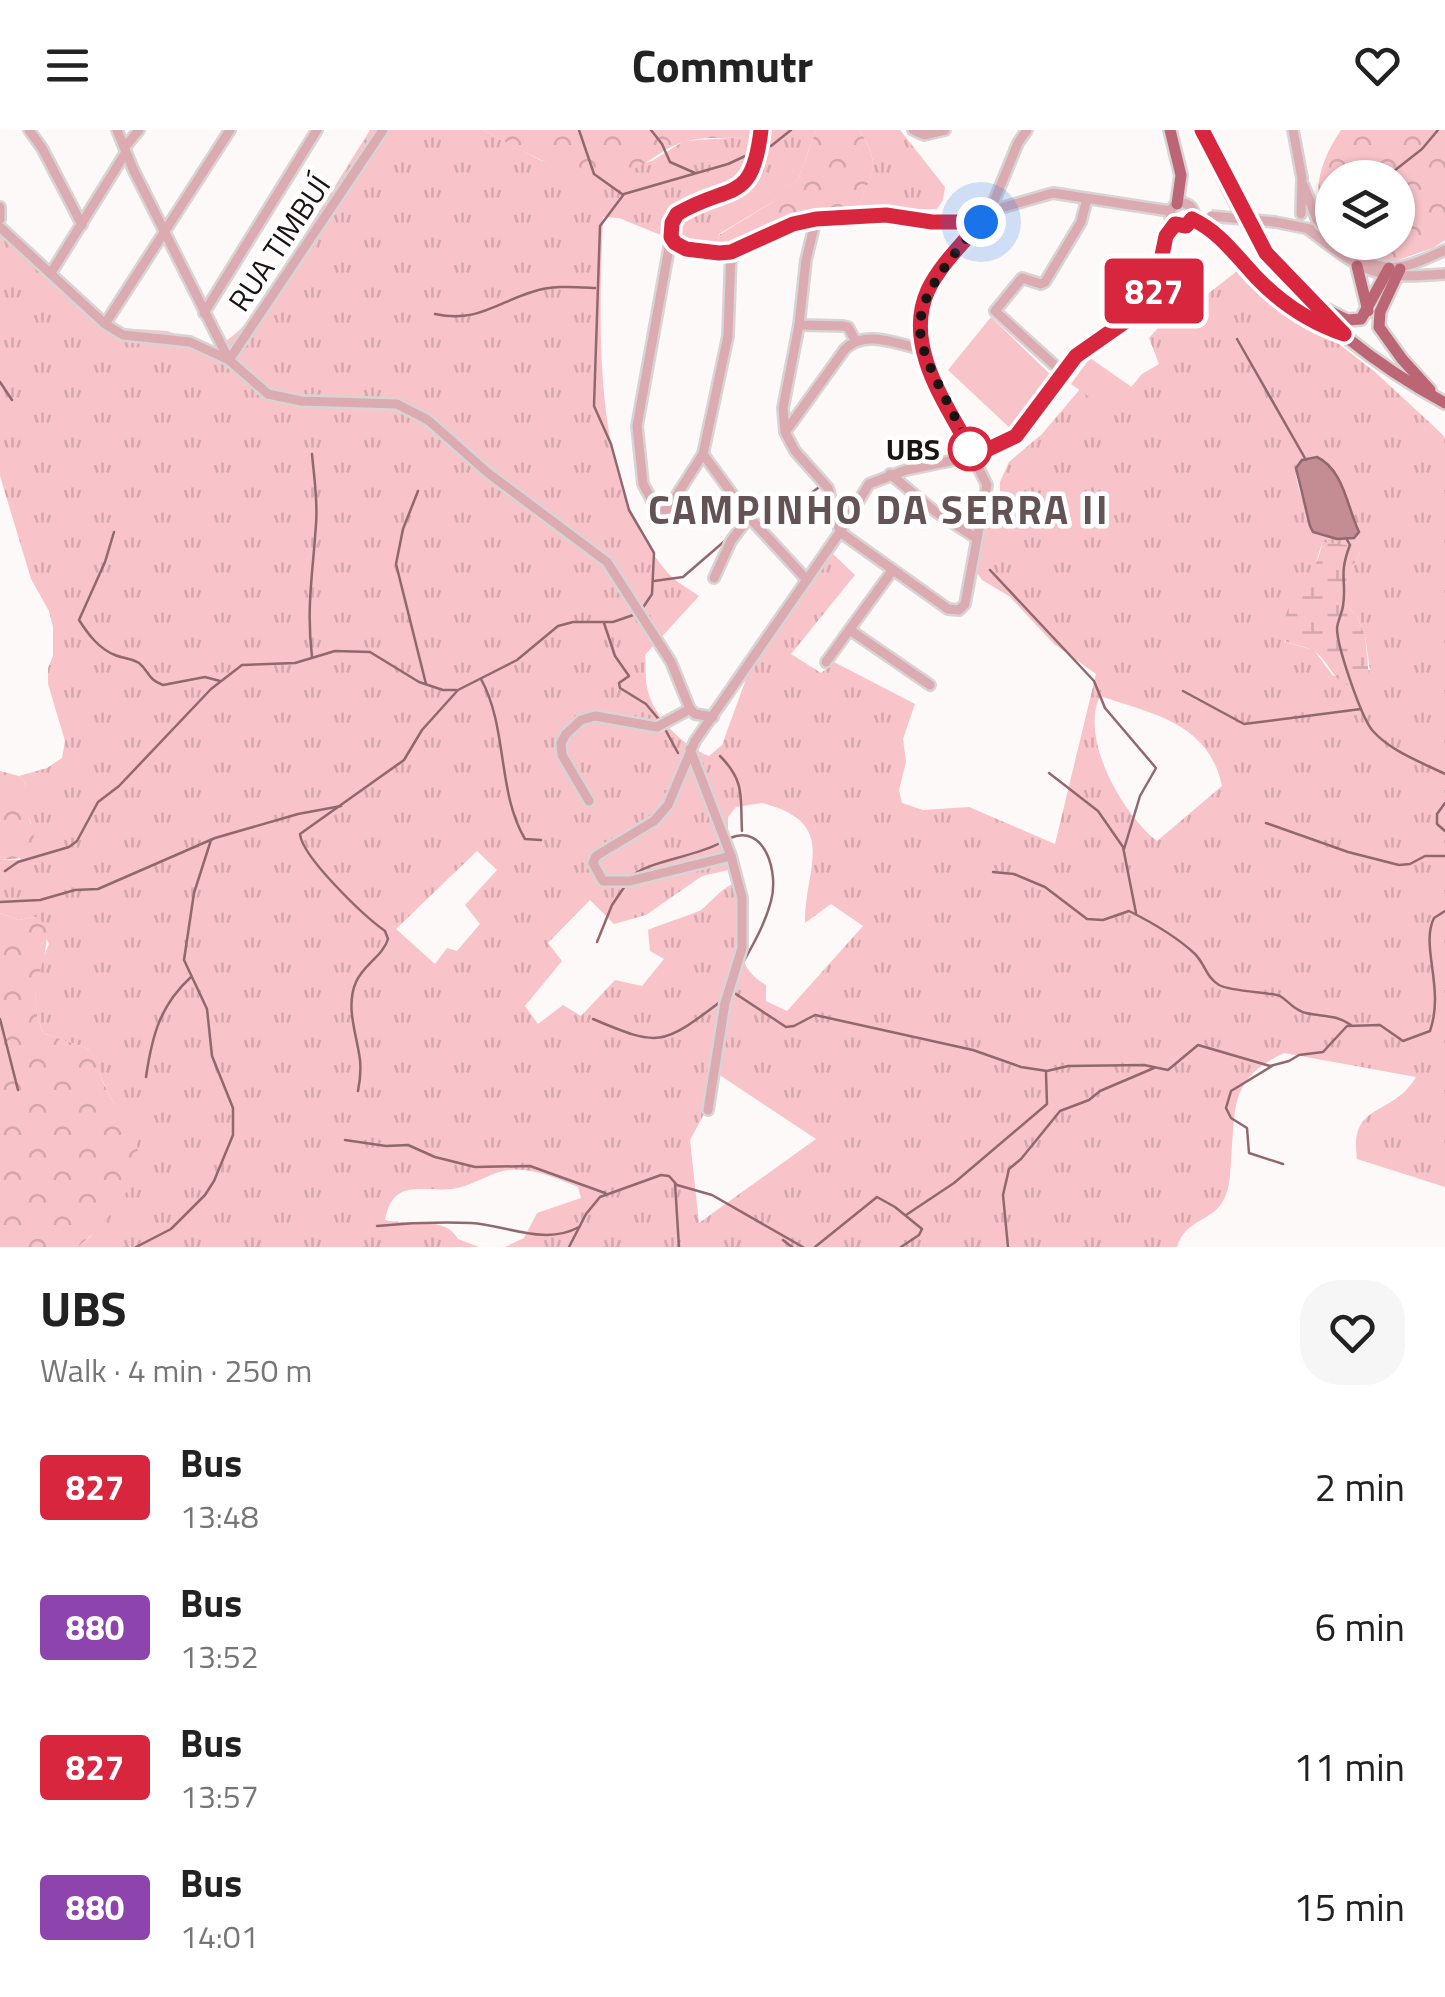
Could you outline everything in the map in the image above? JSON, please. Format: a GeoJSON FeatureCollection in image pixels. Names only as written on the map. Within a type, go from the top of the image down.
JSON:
{"type":"FeatureCollection","features":[{"type":"Feature","properties":{"kind":"main road"},"geometry":{"type":"LineString","coordinates":[[1170,130],[1181,175],[1174,208]]}},
{"type":"Feature","properties":{"kind":"main road"},"geometry":{"type":"LineString","coordinates":[[1202,130],[1266,253],[1344,334],[1394,374],[1443,402]]}},
{"type":"Feature","properties":{"kind":"main road"},"geometry":{"type":"LineString","coordinates":[[1193,217],[1210,227],[1273,293],[1310,319],[1344,334]]}},
{"type":"Feature","properties":{"kind":"main road"},"geometry":{"type":"LineString","coordinates":[[1357,266],[1368,311]]}},
{"type":"Feature","properties":{"kind":"main road"},"geometry":{"type":"LineString","coordinates":[[1310,302],[1356,321],[1368,311],[1393,272]]}},
{"type":"Feature","properties":{"kind":"main road"},"geometry":{"type":"LineString","coordinates":[[1393,272],[1379,327],[1402,360],[1443,402]]}},
{"type":"Feature","properties":{"kind":"street"},"geometry":{"type":"LineString","coordinates":[[29,130],[82,224]]}},
{"type":"Feature","properties":{"kind":"street"},"geometry":{"type":"LineString","coordinates":[[117,130],[229,360]]}},
{"type":"Feature","properties":{"kind":"street"},"geometry":{"type":"LineString","coordinates":[[51,272],[139,130]]}},
{"type":"Feature","properties":{"kind":"street"},"geometry":{"type":"LineString","coordinates":[[105,324],[230,130]]}},
{"type":"Feature","properties":{"kind":"street"},"geometry":{"type":"LineString","coordinates":[[204,314],[317,130]]}},
{"type":"Feature","properties":{"kind":"street","name":"RUA TIMBUÍ"},"geometry":{"type":"LineString","coordinates":[[229,360],[383,130]]}},
{"type":"Feature","properties":{"kind":"street"},"geometry":{"type":"LineString","coordinates":[[731,252],[728,336],[703,454],[668,509],[659,513],[644,484],[637,426],[672,223],[677,214],[738,188],[750,177],[761,130]]}},
{"type":"Feature","properties":{"kind":"street"},"geometry":{"type":"LineString","coordinates":[[913,130],[924,135],[945,130]]}},
{"type":"Feature","properties":{"kind":"street"},"geometry":{"type":"LineString","coordinates":[[816,219],[783,408],[785,432],[795,451],[828,488],[840,532],[955,611],[964,604],[987,491],[985,479],[921,348],[922,309],[930,285],[990,211],[1027,130]]}},
{"type":"Feature","properties":{"kind":"street"},"geometry":{"type":"LineString","coordinates":[[1293,130],[1302,178],[1315,213]]}},
{"type":"Feature","properties":{"kind":"street"},"geometry":{"type":"LineString","coordinates":[[1302,178],[1298,225],[1357,266],[1445,274]]}},
{"type":"Feature","properties":{"kind":"street"},"geometry":{"type":"LineString","coordinates":[[990,211],[1053,193],[1174,208],[1189,206],[1193,217]]}},
{"type":"Feature","properties":{"kind":"street"},"geometry":{"type":"LineString","coordinates":[[1062,372],[994,311],[1022,278],[1045,282],[1081,222],[1088,199]]}},
{"type":"Feature","properties":{"kind":"street"},"geometry":{"type":"LineString","coordinates":[[0,207],[0,218]]}},
{"type":"Feature","properties":{"kind":"street"},"geometry":{"type":"LineString","coordinates":[[732,856],[624,882],[602,881],[594,867],[596,856],[661,814],[668,805],[690,749],[869,484],[1016,436],[1085,347],[1146,307],[1154,294],[1166,236],[1175,224],[1174,208]]}},
{"type":"Feature","properties":{"kind":"street"},"geometry":{"type":"LineString","coordinates":[[1278,222],[1309,212],[1315,216]]}},
{"type":"Feature","properties":{"kind":"street"},"geometry":{"type":"LineString","coordinates":[[671,237],[686,249],[731,252],[793,224],[816,219],[886,215],[932,222],[981,222]]}},
{"type":"Feature","properties":{"kind":"street"},"geometry":{"type":"LineString","coordinates":[[1175,224],[1186,226],[1193,217],[1211,216],[1278,222],[1307,230]]}},
{"type":"Feature","properties":{"kind":"street"},"geometry":{"type":"LineString","coordinates":[[1307,230],[1315,220]]}},
{"type":"Feature","properties":{"kind":"street"},"geometry":{"type":"LineString","coordinates":[[0,228],[105,324],[123,335],[190,342],[229,360],[268,394],[302,400],[380,402],[413,410],[428,420],[488,473],[603,558],[680,678],[690,709],[695,714],[713,716]]}},
{"type":"Feature","properties":{"kind":"street"},"geometry":{"type":"LineString","coordinates":[[1366,260],[1393,272],[1445,250]]}},
{"type":"Feature","properties":{"kind":"street"},"geometry":{"type":"LineString","coordinates":[[798,324],[848,327],[856,340]]}},
{"type":"Feature","properties":{"kind":"street"},"geometry":{"type":"LineString","coordinates":[[785,432],[845,349],[856,340],[869,338],[921,348]]}},
{"type":"Feature","properties":{"kind":"street"},"geometry":{"type":"LineString","coordinates":[[703,454],[750,517],[807,580]]}},
{"type":"Feature","properties":{"kind":"street"},"geometry":{"type":"LineString","coordinates":[[890,474],[919,500],[976,538]]}},
{"type":"Feature","properties":{"kind":"street"},"geometry":{"type":"LineString","coordinates":[[714,578],[731,541],[750,517]]}},
{"type":"Feature","properties":{"kind":"street"},"geometry":{"type":"LineString","coordinates":[[826,662],[892,571]]}},
{"type":"Feature","properties":{"kind":"street"},"geometry":{"type":"LineString","coordinates":[[850,630],[930,685]]}},
{"type":"Feature","properties":{"kind":"street"},"geometry":{"type":"LineString","coordinates":[[589,801],[562,755],[561,743],[581,720],[595,716],[657,726],[690,709]]}},
{"type":"Feature","properties":{"kind":"street"},"geometry":{"type":"LineString","coordinates":[[690,749],[732,856],[742,898],[742,940],[725,1003],[708,1110]]}},
{"type":"Feature","properties":{"kind":"green space"},"geometry":{"type":"Polygon","coordinates":[[[370,130],[483,130],[540,160],[594,175],[652,161],[684,141],[744,137],[746,130],[816,130],[798,180],[776,192],[774,201],[719,234],[717,247],[695,249],[619,218],[603,217],[602,355],[613,451],[625,496],[643,537],[668,573],[699,596],[645,655],[650,698],[670,729],[709,756],[722,745],[758,646],[781,609],[831,552],[855,575],[791,654],[821,673],[834,662],[915,704],[903,739],[906,762],[899,790],[902,803],[923,810],[969,807],[1055,844],[1096,674],[1054,644],[1009,596],[982,580],[974,569],[980,532],[995,518],[1000,482],[1009,462],[1042,434],[1081,388],[1112,410],[1142,374],[1159,364],[1149,338],[1182,301],[1191,307],[1241,268],[1375,372],[1445,438],[1445,1187],[1357,1159],[1359,1127],[1396,1099],[1416,1077],[1284,1053],[1253,1073],[1244,1085],[1235,1111],[1226,1195],[1213,1212],[1187,1230],[1177,1247],[505,1247],[524,1238],[537,1213],[581,1198],[578,1187],[541,1173],[512,1170],[458,1188],[409,1190],[394,1198],[389,1207],[385,1220],[436,1224],[479,1247],[78,1247],[90,1237],[137,1163],[136,1141],[108,1093],[89,1049],[43,1033],[36,1010],[36,988],[49,944],[36,917],[18,920],[0,913],[0,860],[20,860],[31,823],[22,804],[26,784],[19,776],[47,768],[62,758],[65,741],[48,684],[53,627],[49,611],[31,579],[0,476],[0,232],[120,328],[168,331],[207,349],[230,338],[258,309],[370,130]],[[1316,457],[1304,460],[1296,474],[1310,526],[1316,457]],[[1322,543],[1312,575],[1288,611],[1285,642],[1314,650],[1333,676],[1370,670],[1365,636],[1357,616],[1344,603],[1342,590],[1360,552],[1322,543]],[[1100,696],[1095,733],[1118,795],[1157,841],[1222,786],[1205,748],[1176,724],[1158,716],[1100,696]],[[762,803],[736,807],[728,817],[728,870],[702,876],[646,915],[614,924],[590,900],[548,943],[562,961],[525,1006],[538,1024],[563,1005],[581,1016],[615,980],[642,986],[664,959],[650,951],[648,930],[701,910],[732,884],[740,910],[744,962],[766,985],[766,1001],[787,1011],[863,926],[831,904],[805,923],[813,850],[802,822],[762,803]],[[477,851],[396,929],[435,964],[447,948],[457,951],[480,924],[465,905],[497,870],[477,851]],[[715,1072],[709,1105],[690,1140],[699,1223],[816,1139],[715,1072]]]}},
{"type":"Feature","properties":{"kind":"green space"},"geometry":{"type":"Polygon","coordinates":[[[483,130],[746,130],[745,137],[683,142],[629,171],[605,176],[550,164],[483,130]]]}},
{"type":"Feature","properties":{"kind":"green space"},"geometry":{"type":"Polygon","coordinates":[[[816,130],[859,130],[867,143],[872,170],[858,210],[806,217],[717,247],[719,235],[774,201],[775,192],[798,180],[816,130]]]}},
{"type":"Feature","properties":{"kind":"green space"},"geometry":{"type":"Polygon","coordinates":[[[859,130],[900,130],[945,187],[937,209],[858,210],[873,162],[859,130]]]}},
{"type":"Feature","properties":{"kind":"green space"},"geometry":{"type":"Polygon","coordinates":[[[1341,130],[1445,130],[1445,240],[1415,254],[1415,160],[1325,160],[1341,130]]]}},
{"type":"Feature","properties":{"kind":"green space"},"geometry":{"type":"Polygon","coordinates":[[[991,317],[1053,377],[1012,430],[948,370],[991,317]]]}},
{"type":"Feature","properties":{"kind":"green space"},"geometry":{"type":"Polygon","coordinates":[[[1090,358],[1133,388],[1116,416],[1071,384],[1090,358]]]}},
{"type":"Feature","properties":{"kind":"green space"},"geometry":{"type":"Polygon","coordinates":[[[1322,542],[1354,546],[1360,552],[1342,590],[1344,603],[1357,616],[1365,636],[1369,678],[1359,684],[1344,684],[1317,653],[1286,642],[1285,617],[1314,567],[1322,542]]]}},
{"type":"Feature","properties":{"kind":"green space"},"geometry":{"type":"Polygon","coordinates":[[[0,771],[19,776],[26,784],[25,805],[34,839],[32,857],[0,860],[0,771]]]}},
{"type":"Feature","properties":{"kind":"green space"},"geometry":{"type":"Polygon","coordinates":[[[0,913],[18,920],[36,917],[46,925],[45,953],[36,989],[43,1033],[89,1049],[108,1093],[136,1141],[138,1156],[130,1186],[111,1214],[78,1247],[0,1247],[0,913]]]}},
{"type":"Feature","properties":{"kind":"shaded area"},"geometry":{"type":"Polygon","coordinates":[[[1317,457],[1339,480],[1359,532],[1354,538],[1337,539],[1313,532],[1310,526],[1296,468],[1302,460],[1317,457]]]}},
{"type":"Feature","properties":{"kind":"waterway"},"geometry":{"type":"LineString","coordinates":[[579,130],[594,174],[622,194]]}},
{"type":"Feature","properties":{"kind":"waterway"},"geometry":{"type":"LineString","coordinates":[[651,130],[670,162],[695,173]]}},
{"type":"Feature","properties":{"kind":"waterway"},"geometry":{"type":"LineString","coordinates":[[771,146],[791,130]]}},
{"type":"Feature","properties":{"kind":"waterway"},"geometry":{"type":"LineString","coordinates":[[1408,160],[1438,130]]}},
{"type":"Feature","properties":{"kind":"waterway"},"geometry":{"type":"LineString","coordinates":[[642,609],[652,594],[654,553],[629,510],[611,444],[594,406],[600,226],[624,194],[728,164],[754,152]]}},
{"type":"Feature","properties":{"kind":"waterway"},"geometry":{"type":"LineString","coordinates":[[435,314],[475,314],[547,288],[595,288]]}},
{"type":"Feature","properties":{"kind":"waterway"},"geometry":{"type":"LineString","coordinates":[[1237,339],[1306,460]]}},
{"type":"Feature","properties":{"kind":"waterway"},"geometry":{"type":"LineString","coordinates":[[0,382],[12,400]]}},
{"type":"Feature","properties":{"kind":"waterway"},"geometry":{"type":"LineString","coordinates":[[312,454],[316,507],[310,606],[312,657]]}},
{"type":"Feature","properties":{"kind":"waterway"},"geometry":{"type":"LineString","coordinates":[[766,526],[818,488]]}},
{"type":"Feature","properties":{"kind":"waterway"},"geometry":{"type":"LineString","coordinates":[[418,491],[403,529],[396,564],[426,684]]}},
{"type":"Feature","properties":{"kind":"waterway"},"geometry":{"type":"LineString","coordinates":[[114,532],[79,620],[86,631],[104,649],[139,663],[163,685],[205,677],[220,681]]}},
{"type":"Feature","properties":{"kind":"waterway"},"geometry":{"type":"LineString","coordinates":[[1346,538],[1350,545],[1337,628],[1345,665],[1362,711],[1372,730],[1388,744],[1445,774]]}},
{"type":"Feature","properties":{"kind":"waterway"},"geometry":{"type":"LineString","coordinates":[[654,581],[683,577],[727,539]]}},
{"type":"Feature","properties":{"kind":"waterway"},"geometry":{"type":"LineString","coordinates":[[990,570],[1094,681],[1105,708],[1156,768],[1140,796],[1124,849]]}},
{"type":"Feature","properties":{"kind":"waterway"},"geometry":{"type":"LineString","coordinates":[[358,1091],[360,1064],[353,992],[359,976],[388,939],[385,931],[322,871],[300,834],[404,760],[422,730],[458,690],[517,660],[558,626],[613,622],[636,614]]}},
{"type":"Feature","properties":{"kind":"waterway"},"geometry":{"type":"LineString","coordinates":[[604,623],[615,656],[629,676],[619,683],[620,688],[646,704],[661,722]]}},
{"type":"Feature","properties":{"kind":"waterway"},"geometry":{"type":"LineString","coordinates":[[5,871],[18,862],[77,841],[98,802],[119,786],[211,689],[242,665],[295,663],[335,651],[370,652],[419,682],[456,690]]}},
{"type":"Feature","properties":{"kind":"waterway"},"geometry":{"type":"LineString","coordinates":[[481,679],[495,718],[516,821],[525,839],[541,840]]}},
{"type":"Feature","properties":{"kind":"waterway"},"geometry":{"type":"LineString","coordinates":[[1183,691],[1244,724],[1361,709]]}},
{"type":"Feature","properties":{"kind":"waterway"},"geometry":{"type":"LineString","coordinates":[[665,729],[678,753]]}},
{"type":"Feature","properties":{"kind":"waterway"},"geometry":{"type":"LineString","coordinates":[[720,756],[738,782],[742,831]]}},
{"type":"Feature","properties":{"kind":"waterway"},"geometry":{"type":"LineString","coordinates":[[1049,773],[1098,811],[1123,847],[1136,913]]}},
{"type":"Feature","properties":{"kind":"waterway"},"geometry":{"type":"LineString","coordinates":[[1445,803],[1437,814],[1437,824],[1445,831]]}},
{"type":"Feature","properties":{"kind":"waterway"},"geometry":{"type":"LineString","coordinates":[[0,902],[40,900],[75,890],[98,889],[215,838],[341,806]]}},
{"type":"Feature","properties":{"kind":"waterway"},"geometry":{"type":"LineString","coordinates":[[1266,823],[1399,865],[1425,856],[1445,856]]}},
{"type":"Feature","properties":{"kind":"waterway"},"geometry":{"type":"LineString","coordinates":[[730,838],[742,835],[760,844],[767,853],[773,877],[768,910],[741,966]]}},
{"type":"Feature","properties":{"kind":"waterway"},"geometry":{"type":"LineString","coordinates":[[136,1247],[171,1229],[205,1195],[233,1135],[233,1108],[212,1056],[207,1009],[184,960],[194,893],[211,840]]}},
{"type":"Feature","properties":{"kind":"waterway"},"geometry":{"type":"LineString","coordinates":[[634,875],[720,843]]}},
{"type":"Feature","properties":{"kind":"waterway"},"geometry":{"type":"LineString","coordinates":[[993,872],[1014,874],[1045,887],[1087,919],[1103,920],[1129,911],[1188,948],[1219,985],[1280,996],[1302,1012],[1334,1017],[1351,1025]]}},
{"type":"Feature","properties":{"kind":"waterway"},"geometry":{"type":"LineString","coordinates":[[597,942],[612,905],[625,886]]}},
{"type":"Feature","properties":{"kind":"waterway"},"geometry":{"type":"LineString","coordinates":[[733,992],[786,1027],[815,1015],[973,1050],[1021,1067],[1047,1071],[1068,1066],[1144,1065],[1168,1070],[1198,1045],[1270,1066],[1299,1055],[1323,1052],[1347,1026],[1380,1025],[1403,1041],[1430,1031],[1435,999],[1430,929],[1434,918],[1445,911]]}},
{"type":"Feature","properties":{"kind":"waterway"},"geometry":{"type":"LineString","coordinates":[[146,1077],[159,1022],[191,977]]}},
{"type":"Feature","properties":{"kind":"waterway"},"geometry":{"type":"LineString","coordinates":[[593,1019],[647,1038],[660,1038],[685,1027],[720,1002]]}},
{"type":"Feature","properties":{"kind":"waterway"},"geometry":{"type":"LineString","coordinates":[[0,1019],[18,1090]]}},
{"type":"Feature","properties":{"kind":"waterway"},"geometry":{"type":"LineString","coordinates":[[1272,1066],[1231,1091],[1226,1108],[1231,1118],[1247,1128],[1249,1153],[1283,1164]]}},
{"type":"Feature","properties":{"kind":"waterway"},"geometry":{"type":"LineString","coordinates":[[1008,1247],[1003,1195],[1009,1169],[1060,1111],[1154,1068]]}},
{"type":"Feature","properties":{"kind":"waterway"},"geometry":{"type":"LineString","coordinates":[[906,1215],[954,1183],[1047,1104],[1046,1073]]}},
{"type":"Feature","properties":{"kind":"waterway"},"geometry":{"type":"LineString","coordinates":[[345,1140],[408,1145],[475,1167],[530,1166],[605,1193]]}},
{"type":"Feature","properties":{"kind":"waterway"},"geometry":{"type":"LineString","coordinates":[[569,1247],[600,1197],[661,1175],[669,1176],[677,1185],[712,1195],[803,1247]]}},
{"type":"Feature","properties":{"kind":"waterway"},"geometry":{"type":"LineString","coordinates":[[675,1183],[679,1247]]}},
{"type":"Feature","properties":{"kind":"waterway"},"geometry":{"type":"LineString","coordinates":[[815,1247],[877,1197],[922,1229],[901,1247]]}},
{"type":"Feature","properties":{"kind":"waterway"},"geometry":{"type":"LineString","coordinates":[[377,1226],[471,1223],[539,1235],[579,1227]]}},
{"type":"Feature","properties":{"kind":"waterway"},"geometry":{"type":"LineString","coordinates":[[783,1240],[792,1247]]}},
{"type":"Feature","properties":{"kind":"bus line","name":"827"},"geometry":{"type":"LineString","coordinates":[[761,130],[750,177],[738,188],[677,214],[671,237],[686,249],[719,253],[731,252],[793,224],[816,219],[859,214],[942,223],[981,222],[930,285],[919,326],[925,361],[974,456],[1016,436],[1076,356],[1146,307],[1154,294],[1166,236],[1175,224],[1186,226],[1192,219],[1210,227],[1273,293],[1310,319],[1344,334],[1266,253],[1202,130]]}},
{"type":"Feature","properties":{"kind":"place","name":"UBS"},"geometry":{"type":"Point","coordinates":[970,449]}},
{"type":"Feature","properties":{"kind":"district","name":"CAMPINHO DA SERRA II"},"geometry":{"type":"Point","coordinates":[879,509]}},
{"type":"Feature","properties":{"kind":"route"},"geometry":{"type":"LineString","coordinates":[[970,449],[925,361],[919,326],[930,285],[981,222]]}}]}
